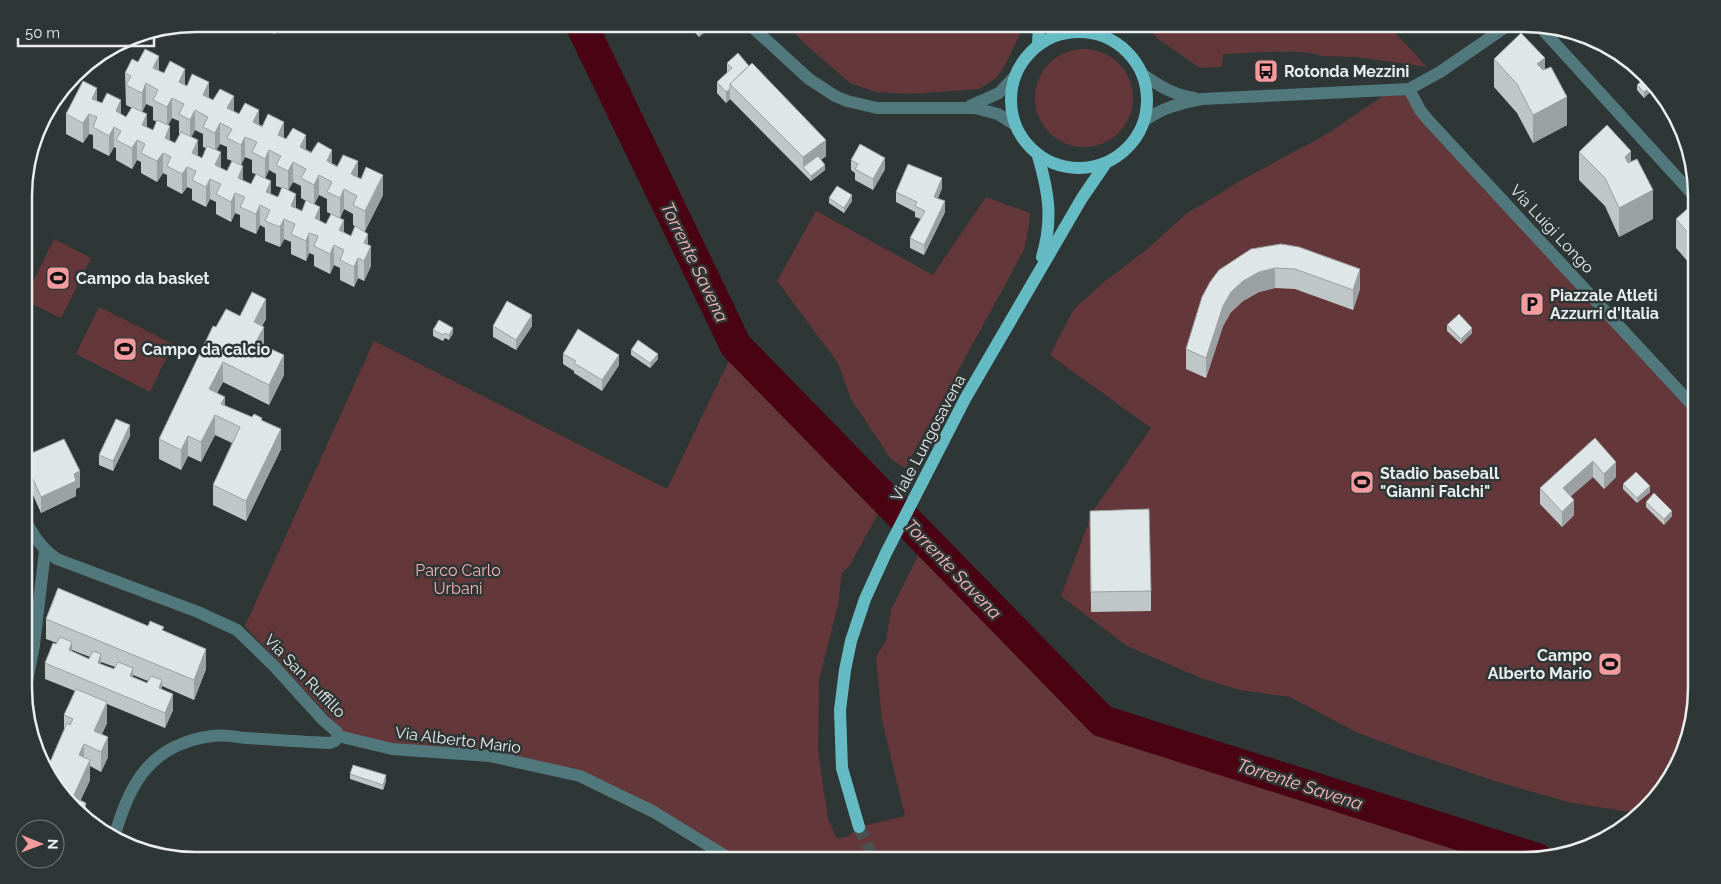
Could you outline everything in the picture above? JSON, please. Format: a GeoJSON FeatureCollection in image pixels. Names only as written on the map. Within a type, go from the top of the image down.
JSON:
{"type":"FeatureCollection","features":[{"type":"Feature","properties":{"kind":"main road"},"geometry":{"type":"LineString","coordinates":[[1038,45],[1039,32]]}},
{"type":"Feature","properties":{"kind":"main road"},"geometry":{"type":"LineString","coordinates":[[1069,32],[1053,36],[1038,45],[1024,59],[1015,76],[1011,92],[1011,109],[1015,125],[1022,137],[1038,156],[1056,165],[1090,168],[1119,156],[1130,146],[1144,121],[1147,97],[1142,74],[1133,58],[1121,45],[1094,32]]}},
{"type":"Feature","properties":{"kind":"main road","name":"Viale Lungosavena"},"geometry":{"type":"LineString","coordinates":[[1037,274],[1046,244],[1049,198],[1038,156]]}},
{"type":"Feature","properties":{"kind":"main road","name":"Viale Lungosavena"},"geometry":{"type":"LineString","coordinates":[[859,828],[842,768],[840,710],[851,640],[865,599],[886,553],[965,399],[1082,198],[1106,163]]}},
{"type":"Feature","properties":{"kind":"street"},"geometry":{"type":"LineString","coordinates":[[1144,121],[1156,113],[1181,102],[1202,99],[1409,89],[1440,72],[1498,32]]}},
{"type":"Feature","properties":{"kind":"street"},"geometry":{"type":"LineString","coordinates":[[758,33],[809,79],[835,96],[847,101],[877,108],[965,107],[998,114],[1015,125]]}},
{"type":"Feature","properties":{"kind":"street"},"geometry":{"type":"LineString","coordinates":[[1547,35],[1688,189]]}},
{"type":"Feature","properties":{"kind":"street"},"geometry":{"type":"LineString","coordinates":[[1142,74],[1169,91],[1182,96],[1202,99]]}},
{"type":"Feature","properties":{"kind":"street"},"geometry":{"type":"LineString","coordinates":[[965,107],[998,93],[1015,76]]}},
{"type":"Feature","properties":{"kind":"street","name":"Via Luigi Longo"},"geometry":{"type":"LineString","coordinates":[[1409,89],[1420,110],[1688,400]]}},
{"type":"Feature","properties":{"kind":"street","name":"Via San Ruffillo"},"geometry":{"type":"LineString","coordinates":[[32,533],[45,551],[57,559],[198,612],[237,630],[274,666],[323,720],[337,732],[338,736],[330,743],[213,735],[187,742],[164,752],[146,768],[135,782],[121,812],[116,830]]}},
{"type":"Feature","properties":{"kind":"street"},"geometry":{"type":"LineString","coordinates":[[32,656],[45,551]]}},
{"type":"Feature","properties":{"kind":"street","name":"Via Alberto Mario"},"geometry":{"type":"LineString","coordinates":[[338,736],[392,749],[490,756],[580,776],[636,803],[719,852]]}},
{"type":"Feature","properties":{"kind":"green space"},"geometry":{"type":"Polygon","coordinates":[[[1021,32],[1005,65],[996,78],[979,89],[911,94],[876,92],[850,83],[805,44],[795,33],[1021,32]]]}},
{"type":"Feature","properties":{"kind":"green space"},"geometry":{"type":"Polygon","coordinates":[[[1152,32],[1395,32],[1427,67],[1356,57],[1320,56],[1303,52],[1289,52],[1223,54],[1222,67],[1200,68],[1152,32]]]}},
{"type":"Feature","properties":{"kind":"green space"},"geometry":{"type":"Polygon","coordinates":[[[1084,49],[1094,50],[1111,57],[1125,71],[1132,88],[1132,108],[1125,125],[1111,139],[1094,146],[1084,147],[1074,146],[1057,139],[1043,125],[1036,108],[1035,98],[1036,88],[1043,71],[1057,57],[1074,50],[1084,49]]]}},
{"type":"Feature","properties":{"kind":"green space"},"geometry":{"type":"Polygon","coordinates":[[[1401,84],[1688,393],[1687,709],[1680,740],[1672,760],[1648,796],[1631,812],[1572,803],[1498,782],[1356,732],[1290,697],[1240,690],[1201,678],[1127,646],[1061,596],[1093,511],[1151,428],[1050,355],[1074,309],[1104,282],[1145,251],[1186,214],[1242,180],[1327,134],[1401,84]]]}},
{"type":"Feature","properties":{"kind":"green space"},"geometry":{"type":"Polygon","coordinates":[[[986,197],[1030,213],[1024,250],[905,468],[891,459],[851,399],[838,363],[777,281],[816,211],[933,275],[986,197]]]}},
{"type":"Feature","properties":{"kind":"green space","name":"Campo da basket"},"geometry":{"type":"Polygon","coordinates":[[[54,239],[91,258],[61,318],[33,304],[33,282],[54,239]]]}},
{"type":"Feature","properties":{"kind":"green space","name":"Campo da calcio"},"geometry":{"type":"Polygon","coordinates":[[[99,307],[173,344],[150,392],[76,354],[99,307]]]}},
{"type":"Feature","properties":{"kind":"green space","name":"Parco Carlo Urbani"},"geometry":{"type":"Polygon","coordinates":[[[374,341],[667,489],[736,346],[885,501],[850,565],[842,573],[838,605],[819,680],[818,751],[828,819],[837,839],[849,836],[859,827],[905,816],[882,720],[876,657],[886,641],[891,610],[926,540],[1102,721],[1512,851],[718,852],[561,772],[392,749],[359,748],[245,626],[374,341]]]}},
{"type":"Feature","properties":{"kind":"building"},"geometry":{"type":"Polygon","coordinates":[[[1521,33],[1545,58],[1537,64],[1543,70],[1551,67],[1567,97],[1533,115],[1517,84],[1494,59],[1521,33]]]}},
{"type":"Feature","properties":{"kind":"building"},"geometry":{"type":"Polygon","coordinates":[[[145,49],[159,56],[153,68],[164,73],[170,61],[185,69],[179,82],[187,86],[192,74],[209,82],[203,95],[213,100],[220,89],[234,96],[227,108],[239,114],[245,103],[259,110],[253,122],[262,127],[268,114],[284,122],[278,135],[286,139],[293,128],[306,135],[300,147],[311,153],[318,142],[332,150],[327,161],[337,167],[343,155],[358,161],[351,174],[361,179],[366,167],[383,175],[365,211],[353,205],[357,196],[344,189],[340,198],[327,192],[332,182],[319,175],[314,185],[301,178],[306,169],[293,162],[288,171],[276,165],[281,156],[269,150],[265,159],[252,152],[257,142],[245,137],[241,145],[227,138],[232,129],[220,123],[215,133],[203,127],[208,117],[195,110],[190,120],[179,114],[184,104],[172,98],[167,107],[153,100],[158,90],[146,83],[142,93],[126,85],[131,76],[125,73],[132,59],[138,62],[145,49]]]}},
{"type":"Feature","properties":{"kind":"building"},"geometry":{"type":"Polygon","coordinates":[[[738,53],[749,66],[730,84],[730,89],[726,92],[717,82],[732,68],[727,63],[738,53]]]}},
{"type":"Feature","properties":{"kind":"building"},"geometry":{"type":"Polygon","coordinates":[[[752,63],[826,140],[803,157],[730,84],[752,63]]]}},
{"type":"Feature","properties":{"kind":"building"},"geometry":{"type":"Polygon","coordinates":[[[83,81],[97,88],[92,99],[102,103],[107,93],[121,100],[116,111],[126,117],[132,107],[147,114],[142,125],[153,130],[157,120],[170,126],[165,138],[175,143],[181,132],[198,140],[192,153],[202,158],[207,146],[221,152],[215,165],[227,171],[232,161],[243,166],[238,178],[251,184],[256,174],[271,181],[266,192],[278,197],[282,187],[296,194],[291,206],[302,211],[306,200],[320,207],[315,218],[326,224],[331,214],[344,220],[339,230],[351,236],[355,226],[368,234],[364,243],[371,246],[364,261],[358,258],[354,267],[340,260],[344,250],[334,245],[330,254],[314,246],[318,236],[309,233],[306,241],[291,234],[295,224],[284,219],[280,227],[265,221],[270,210],[260,205],[256,214],[240,207],[245,197],[235,193],[231,202],[216,194],[221,184],[210,179],[206,187],[192,180],[196,171],[187,167],[182,174],[167,166],[171,157],[163,153],[157,161],[141,153],[145,144],[137,140],[132,148],[116,140],[121,131],[114,127],[109,136],[93,127],[97,117],[89,114],[83,123],[66,114],[83,81]]]}},
{"type":"Feature","properties":{"kind":"building"},"geometry":{"type":"Polygon","coordinates":[[[1642,81],[1648,89],[1644,92],[1637,85],[1642,81]]]}},
{"type":"Feature","properties":{"kind":"building"},"geometry":{"type":"Polygon","coordinates":[[[1607,125],[1631,151],[1625,157],[1628,163],[1637,159],[1653,190],[1619,208],[1605,178],[1579,152],[1607,125]]]}},
{"type":"Feature","properties":{"kind":"building"},"geometry":{"type":"Polygon","coordinates":[[[860,144],[885,158],[873,179],[855,169],[858,164],[851,160],[860,144]]]}},
{"type":"Feature","properties":{"kind":"building"},"geometry":{"type":"Polygon","coordinates":[[[818,156],[825,165],[811,176],[803,167],[818,156]]]}},
{"type":"Feature","properties":{"kind":"building"},"geometry":{"type":"Polygon","coordinates":[[[908,164],[942,178],[934,197],[945,201],[924,245],[910,238],[925,211],[915,206],[917,202],[896,192],[908,164]]]}},
{"type":"Feature","properties":{"kind":"building"},"geometry":{"type":"Polygon","coordinates":[[[837,186],[852,195],[844,208],[829,198],[837,186]]]}},
{"type":"Feature","properties":{"kind":"building"},"geometry":{"type":"Polygon","coordinates":[[[1688,208],[1688,233],[1676,219],[1688,208]]]}},
{"type":"Feature","properties":{"kind":"building"},"geometry":{"type":"Polygon","coordinates":[[[1281,244],[1299,247],[1360,269],[1353,290],[1295,269],[1275,268],[1259,272],[1243,281],[1231,292],[1223,306],[1206,358],[1186,349],[1202,297],[1219,270],[1251,249],[1281,244]]]}},
{"type":"Feature","properties":{"kind":"building"},"geometry":{"type":"Polygon","coordinates":[[[252,292],[266,299],[254,322],[264,327],[256,342],[284,355],[269,385],[223,362],[209,389],[225,397],[221,404],[252,417],[254,414],[262,418],[261,420],[281,429],[246,501],[213,485],[240,427],[215,415],[201,442],[188,436],[181,450],[159,439],[213,326],[216,327],[226,309],[240,316],[252,292]]]}},
{"type":"Feature","properties":{"kind":"building"},"geometry":{"type":"Polygon","coordinates":[[[507,301],[532,315],[516,340],[493,326],[507,301]]]}},
{"type":"Feature","properties":{"kind":"building"},"geometry":{"type":"Polygon","coordinates":[[[1459,314],[1472,328],[1461,339],[1447,325],[1459,314]]]}},
{"type":"Feature","properties":{"kind":"building"},"geometry":{"type":"Polygon","coordinates":[[[439,320],[453,328],[449,335],[445,333],[443,335],[433,330],[439,320]]]}},
{"type":"Feature","properties":{"kind":"building"},"geometry":{"type":"Polygon","coordinates":[[[578,329],[619,355],[602,380],[563,354],[578,329]]]}},
{"type":"Feature","properties":{"kind":"building"},"geometry":{"type":"Polygon","coordinates":[[[638,340],[658,354],[650,363],[631,350],[638,340]]]}},
{"type":"Feature","properties":{"kind":"building"},"geometry":{"type":"Polygon","coordinates":[[[116,419],[130,425],[113,461],[99,455],[116,419]]]}},
{"type":"Feature","properties":{"kind":"building"},"geometry":{"type":"Polygon","coordinates":[[[1595,438],[1616,462],[1604,474],[1593,461],[1563,488],[1574,500],[1562,512],[1540,488],[1595,438]]]}},
{"type":"Feature","properties":{"kind":"building"},"geometry":{"type":"Polygon","coordinates":[[[64,439],[80,471],[74,474],[76,481],[41,497],[32,478],[32,453],[64,439]]]}},
{"type":"Feature","properties":{"kind":"building"},"geometry":{"type":"Polygon","coordinates":[[[1636,472],[1650,486],[1637,498],[1623,484],[1636,472]]]}},
{"type":"Feature","properties":{"kind":"building"},"geometry":{"type":"Polygon","coordinates":[[[1654,493],[1672,511],[1664,519],[1646,502],[1654,493]]]}},
{"type":"Feature","properties":{"kind":"building"},"geometry":{"type":"Polygon","coordinates":[[[1149,509],[1151,591],[1091,592],[1090,511],[1149,509]]]}},
{"type":"Feature","properties":{"kind":"building"},"geometry":{"type":"Polygon","coordinates":[[[58,588],[148,626],[150,621],[164,627],[162,630],[206,649],[194,680],[46,619],[58,588]]]}},
{"type":"Feature","properties":{"kind":"building"},"geometry":{"type":"Polygon","coordinates":[[[60,637],[72,642],[69,650],[89,659],[93,651],[101,654],[98,663],[114,669],[118,662],[133,668],[130,676],[147,683],[151,676],[162,680],[159,688],[173,694],[165,713],[45,663],[53,643],[56,644],[60,637]]]}},
{"type":"Feature","properties":{"kind":"building"},"geometry":{"type":"Polygon","coordinates":[[[76,689],[107,702],[94,731],[108,737],[101,752],[84,744],[79,755],[90,760],[73,796],[54,770],[50,762],[67,723],[70,725],[73,719],[64,715],[76,689]]]}},
{"type":"Feature","properties":{"kind":"building"},"geometry":{"type":"Polygon","coordinates":[[[353,765],[386,775],[383,785],[350,774],[353,765]]]}},
{"type":"Feature","properties":{"kind":"building"},"geometry":{"type":"Polygon","coordinates":[[[75,798],[86,803],[84,807],[75,798]]]}},
{"type":"Feature","properties":{"kind":"waterway","name":"Torrente Savena"},"geometry":{"type":"LineString","coordinates":[[585,33],[736,346],[1102,721],[1512,851]]}},
{"type":"Feature","properties":{"kind":"tunnel"},"geometry":{"type":"LineString","coordinates":[[859,827],[870,851]]}},
{"type":"Feature","properties":{"kind":"place","name":"Rotonda Mezzini"},"geometry":{"type":"Point","coordinates":[1266,71]}},
{"type":"Feature","properties":{"kind":"place","name":"Campo da basket"},"geometry":{"type":"Point","coordinates":[58,278]}},
{"type":"Feature","properties":{"kind":"place","name":"Piazzale Atleti Azzurri d'Italia"},"geometry":{"type":"Point","coordinates":[1532,304]}},
{"type":"Feature","properties":{"kind":"place","name":"Campo da calcio"},"geometry":{"type":"Point","coordinates":[125,349]}},
{"type":"Feature","properties":{"kind":"place","name":"Stadio baseball \"Gianni Falchi\""},"geometry":{"type":"Point","coordinates":[1362,482]}},
{"type":"Feature","properties":{"kind":"place","name":"Campo Alberto Mario"},"geometry":{"type":"Point","coordinates":[1610,664]}}]}
